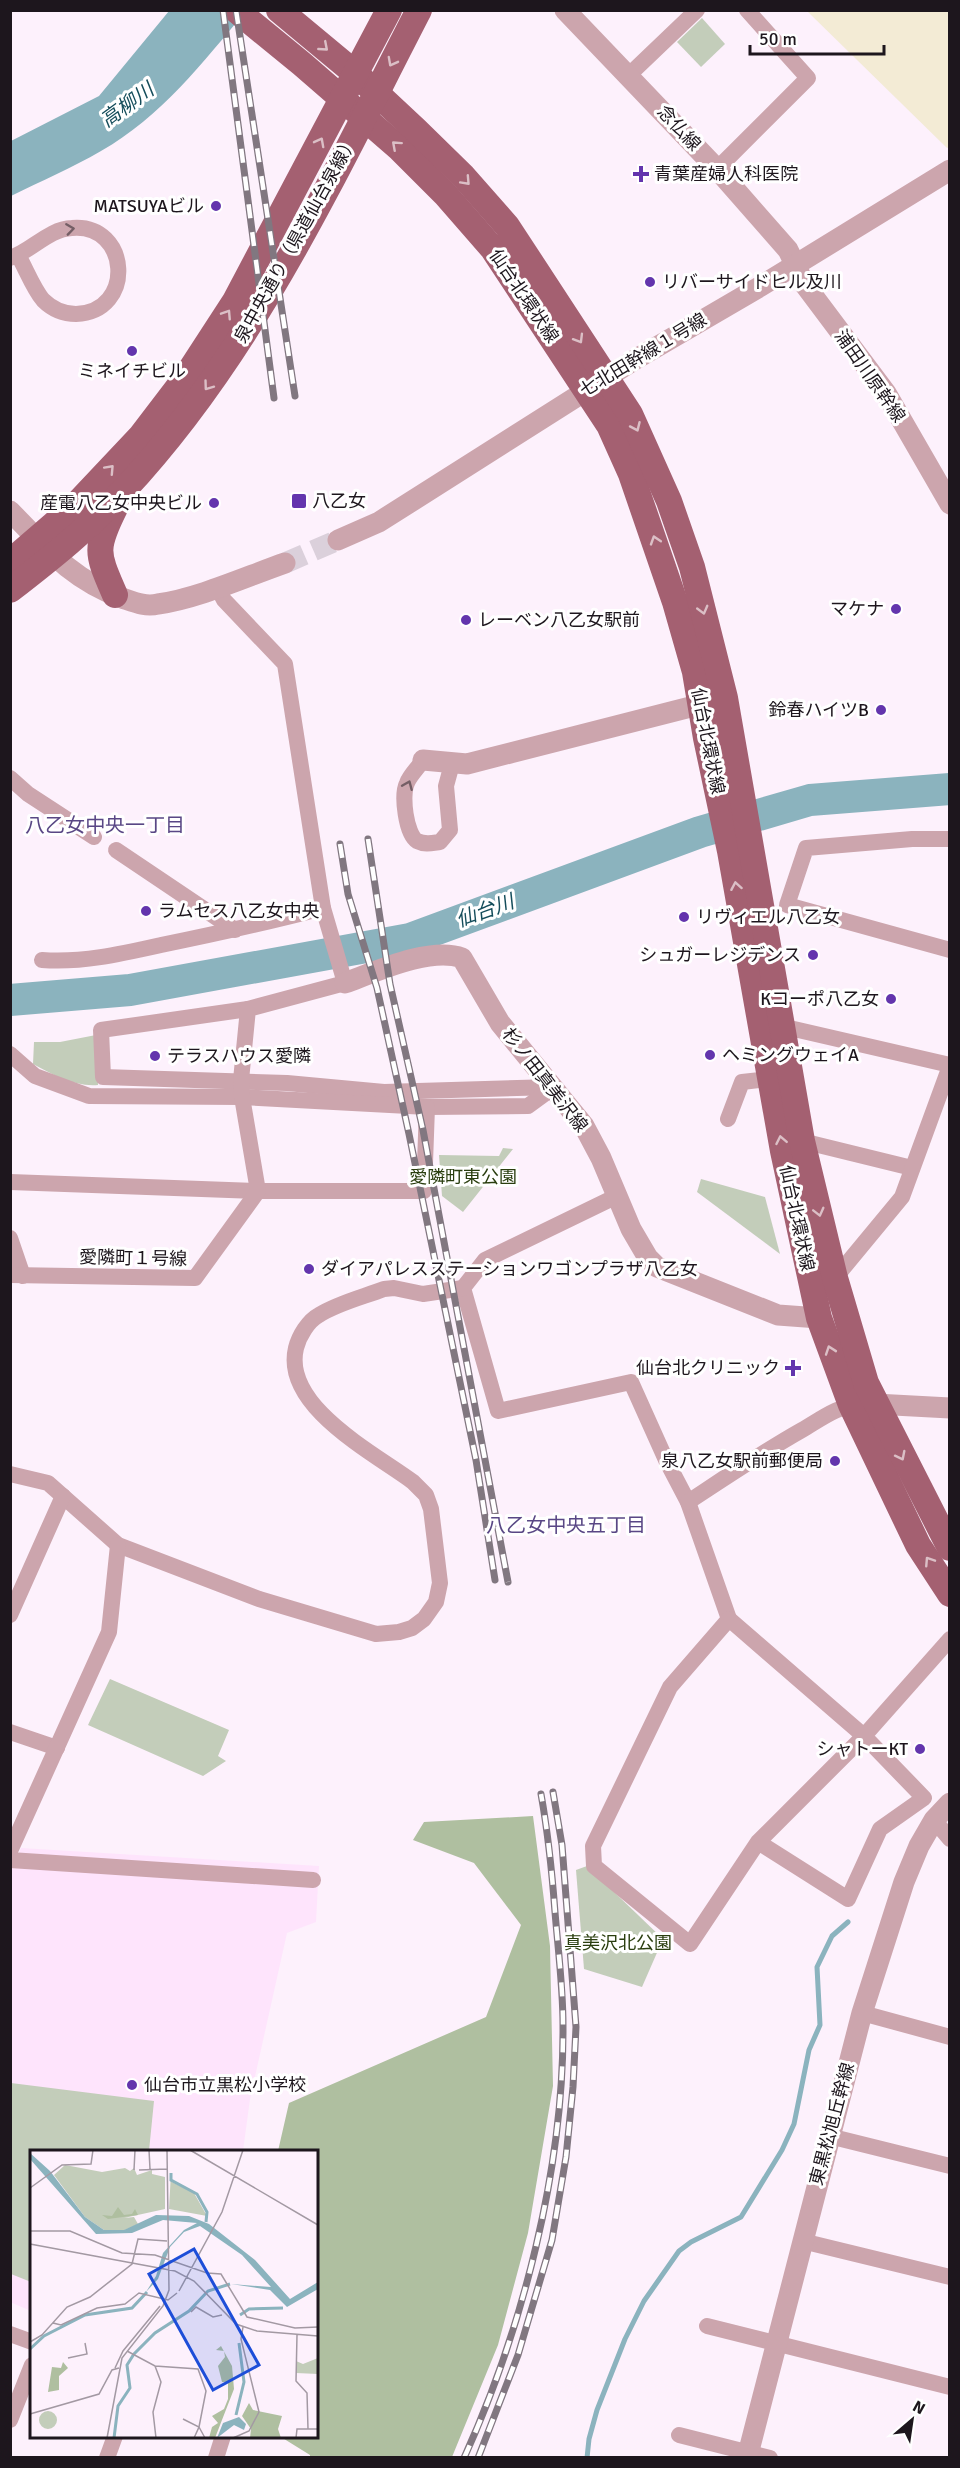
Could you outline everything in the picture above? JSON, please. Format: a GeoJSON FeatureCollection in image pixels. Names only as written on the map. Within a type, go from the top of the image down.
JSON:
{"type":"FeatureCollection","features":[{"type":"Feature","properties":{"kind":"main road","name":"仙台北環状線"},"geometry":{"type":"LineString","coordinates":[[279,10],[376,92],[463,176],[507,226],[596,384],[609,425],[635,484],[675,602],[695,672],[700,704],[730,795],[781,1029],[802,1141],[855,1352],[863,1404],[918,1545],[950,1594]]}},
{"type":"Feature","properties":{"kind":"main road","name":"泉中央通り（県道仙台泉線）"},"geometry":{"type":"LineString","coordinates":[[46,548],[75,506],[141,436],[183,381],[234,302],[389,10]]}},
{"type":"Feature","properties":{"kind":"main road","name":"泉中央通り（県道仙台泉線）"},"geometry":{"type":"LineString","coordinates":[[46,548],[123,492],[172,436],[238,345],[274,286],[419,10]]}},
{"type":"Feature","properties":{"kind":"main road","name":"仙台北環状線"},"geometry":{"type":"LineString","coordinates":[[242,15],[364,117],[418,166],[493,249],[596,384],[630,414],[669,501],[692,567],[725,698],[730,795]]}},
{"type":"Feature","properties":{"kind":"main road"},"geometry":{"type":"LineString","coordinates":[[115,595],[99,558],[99,546],[103,531],[123,492]]}},
{"type":"Feature","properties":{"kind":"main road"},"geometry":{"type":"LineString","coordinates":[[10,562],[46,548]]}},
{"type":"Feature","properties":{"kind":"main road"},"geometry":{"type":"LineString","coordinates":[[10,590],[46,548]]}},
{"type":"Feature","properties":{"kind":"main road","name":"仙台北環状線"},"geometry":{"type":"LineString","coordinates":[[740,848],[769,1079],[819,1318],[863,1404],[950,1548]]}},
{"type":"Feature","properties":{"kind":"street","name":"念仏線"},"geometry":{"type":"LineString","coordinates":[[565,10],[717,169],[792,257]]}},
{"type":"Feature","properties":{"kind":"street"},"geometry":{"type":"LineString","coordinates":[[629,75],[697,10]]}},
{"type":"Feature","properties":{"kind":"street"},"geometry":{"type":"LineString","coordinates":[[717,169],[808,78],[747,10]]}},
{"type":"Feature","properties":{"kind":"street","name":"七北田幹線１号線"},"geometry":{"type":"LineString","coordinates":[[338,540],[379,522],[792,257],[950,170]]}},
{"type":"Feature","properties":{"kind":"street"},"geometry":{"type":"LineString","coordinates":[[75,227],[85,228],[105,238],[111,246],[118,263],[118,282],[105,303],[94,310],[82,313],[62,312],[45,301],[14,257],[54,232],[75,227]]}},
{"type":"Feature","properties":{"kind":"street","name":"浦田川原幹線"},"geometry":{"type":"LineString","coordinates":[[792,257],[806,285],[886,393],[950,504]]}},
{"type":"Feature","properties":{"kind":"street"},"geometry":{"type":"LineString","coordinates":[[10,511],[46,548],[79,577],[141,605],[157,605],[285,563]]}},
{"type":"Feature","properties":{"kind":"street"},"geometry":{"type":"LineString","coordinates":[[217,587],[224,600],[285,664],[325,913],[343,976],[248,1009],[101,1030],[104,1077],[427,1107],[528,1106],[554,1087]]}},
{"type":"Feature","properties":{"kind":"street"},"geometry":{"type":"LineString","coordinates":[[452,764],[446,786],[450,830],[440,842],[425,844],[410,834],[404,797],[406,784],[423,760],[467,764],[725,698]]}},
{"type":"Feature","properties":{"kind":"street"},"geometry":{"type":"LineString","coordinates":[[10,778],[28,794],[94,837]]}},
{"type":"Feature","properties":{"kind":"street"},"geometry":{"type":"LineString","coordinates":[[950,839],[912,839],[806,848],[787,905],[950,950]]}},
{"type":"Feature","properties":{"kind":"street"},"geometry":{"type":"LineString","coordinates":[[116,850],[235,930]]}},
{"type":"Feature","properties":{"kind":"street"},"geometry":{"type":"LineString","coordinates":[[42,960],[104,957],[325,913]]}},
{"type":"Feature","properties":{"kind":"street","name":"杉ノ田真美沢線"},"geometry":{"type":"LineString","coordinates":[[343,976],[435,955],[452,954],[462,958],[500,1023],[584,1126],[631,1229],[648,1258],[657,1267],[778,1315],[819,1318]]}},
{"type":"Feature","properties":{"kind":"street"},"geometry":{"type":"LineString","coordinates":[[248,1009],[242,1089],[258,1191]]}},
{"type":"Feature","properties":{"kind":"street"},"geometry":{"type":"LineString","coordinates":[[781,1029],[794,1029],[950,1065],[902,1197],[835,1278]]}},
{"type":"Feature","properties":{"kind":"street"},"geometry":{"type":"LineString","coordinates":[[10,1054],[35,1076],[89,1096],[242,1089],[384,1092],[554,1087]]}},
{"type":"Feature","properties":{"kind":"street"},"geometry":{"type":"LineString","coordinates":[[728,1119],[742,1082],[769,1079]]}},
{"type":"Feature","properties":{"kind":"street"},"geometry":{"type":"LineString","coordinates":[[10,1182],[258,1191],[424,1191],[427,1107]]}},
{"type":"Feature","properties":{"kind":"street"},"geometry":{"type":"LineString","coordinates":[[802,1141],[912,1168]]}},
{"type":"Feature","properties":{"kind":"street","name":"愛隣町１号線"},"geometry":{"type":"LineString","coordinates":[[17,1275],[195,1278],[258,1191]]}},
{"type":"Feature","properties":{"kind":"street"},"geometry":{"type":"LineString","coordinates":[[10,1474],[48,1483],[118,1545],[259,1599],[375,1634],[399,1632],[412,1628],[424,1618],[436,1602],[440,1583],[431,1509],[426,1495],[413,1482],[324,1418],[308,1400],[297,1380],[294,1360],[301,1334],[319,1315],[384,1288],[423,1294],[463,1288],[485,1260],[617,1196]]}},
{"type":"Feature","properties":{"kind":"street"},"geometry":{"type":"LineString","coordinates":[[10,1238],[17,1275]]}},
{"type":"Feature","properties":{"kind":"street"},"geometry":{"type":"LineString","coordinates":[[463,1288],[498,1411],[631,1382],[666,1460],[688,1502],[729,1619],[864,1736],[924,1798],[880,1829],[848,1899],[758,1842]]}},
{"type":"Feature","properties":{"kind":"street"},"geometry":{"type":"LineString","coordinates":[[688,1502],[764,1452],[834,1411],[863,1404],[950,1408]]}},
{"type":"Feature","properties":{"kind":"street"},"geometry":{"type":"LineString","coordinates":[[10,1616],[63,1496]]}},
{"type":"Feature","properties":{"kind":"street"},"geometry":{"type":"LineString","coordinates":[[10,1851],[15,1831],[57,1748],[109,1632],[118,1545]]}},
{"type":"Feature","properties":{"kind":"street"},"geometry":{"type":"LineString","coordinates":[[729,1619],[670,1687],[593,1846],[594,1866],[690,1944],[758,1842],[864,1736],[950,1639]]}},
{"type":"Feature","properties":{"kind":"street"},"geometry":{"type":"LineString","coordinates":[[10,1732],[57,1748]]}},
{"type":"Feature","properties":{"kind":"street","name":"東黒松旭丘幹線"},"geometry":{"type":"LineString","coordinates":[[747,2455],[862,2013],[904,1882],[919,1846],[934,1820],[950,1803]]}},
{"type":"Feature","properties":{"kind":"street"},"geometry":{"type":"LineString","coordinates":[[934,1820],[950,1839]]}},
{"type":"Feature","properties":{"kind":"street"},"geometry":{"type":"LineString","coordinates":[[10,1860],[313,1880]]}},
{"type":"Feature","properties":{"kind":"street"},"geometry":{"type":"LineString","coordinates":[[862,2013],[950,2037]]}},
{"type":"Feature","properties":{"kind":"street"},"geometry":{"type":"LineString","coordinates":[[829,2136],[950,2166]]}},
{"type":"Feature","properties":{"kind":"street"},"geometry":{"type":"LineString","coordinates":[[802,2241],[950,2277]]}},
{"type":"Feature","properties":{"kind":"street"},"geometry":{"type":"LineString","coordinates":[[707,2326],[950,2386]]}},
{"type":"Feature","properties":{"kind":"street"},"geometry":{"type":"LineString","coordinates":[[10,2334],[30,2341]]}},
{"type":"Feature","properties":{"kind":"street"},"geometry":{"type":"LineString","coordinates":[[10,2420],[30,2370]]}},
{"type":"Feature","properties":{"kind":"street"},"geometry":{"type":"LineString","coordinates":[[679,2435],[747,2455],[770,2457]]}},
{"type":"Feature","properties":{"kind":"street"},"geometry":{"type":"LineString","coordinates":[[108,2457],[114,2438]]}},
{"type":"Feature","properties":{"kind":"street"},"geometry":{"type":"LineString","coordinates":[[216,2457],[222,2438]]}},
{"type":"Feature","properties":{"kind":"shaded area"},"geometry":{"type":"Polygon","coordinates":[[[807,11],[949,11],[949,147],[947,148],[807,11]]]}},
{"type":"Feature","properties":{"kind":"shaded area","name":"仙台市立黒松小学校"},"geometry":{"type":"Polygon","coordinates":[[[21,1848],[319,1866],[316,1922],[287,1933],[250,2099],[243,2150],[30,2150],[30,2311],[10,2302],[10,1874],[21,1848]]]}},
{"type":"Feature","properties":{"kind":"green space"},"geometry":{"type":"Polygon","coordinates":[[[702,18],[725,44],[701,67],[677,42],[702,18]]]}},
{"type":"Feature","properties":{"kind":"green space"},"geometry":{"type":"Polygon","coordinates":[[[96,1035],[98,1085],[73,1082],[33,1064],[34,1042],[60,1042],[96,1035]]]}},
{"type":"Feature","properties":{"kind":"green space","name":"愛隣町東公園"},"geometry":{"type":"Polygon","coordinates":[[[503,1148],[513,1149],[463,1212],[442,1196],[439,1155],[499,1156],[503,1148]]]}},
{"type":"Feature","properties":{"kind":"green space"},"geometry":{"type":"Polygon","coordinates":[[[701,1179],[765,1197],[780,1254],[697,1192],[701,1179]]]}},
{"type":"Feature","properties":{"kind":"green space"},"geometry":{"type":"Polygon","coordinates":[[[110,1679],[229,1730],[218,1756],[226,1761],[203,1776],[88,1725],[110,1679]]]}},
{"type":"Feature","properties":{"kind":"green space"},"geometry":{"type":"Polygon","coordinates":[[[533,1816],[550,1946],[553,2086],[528,2233],[498,2345],[452,2457],[310,2457],[283,2438],[318,2438],[318,2150],[278,2150],[289,2103],[486,2017],[521,1925],[474,1863],[413,1840],[424,1822],[533,1816]]]}},
{"type":"Feature","properties":{"kind":"green space","name":"真美沢北公園"},"geometry":{"type":"Polygon","coordinates":[[[587,1866],[663,1939],[642,1987],[584,1969],[576,1870],[587,1866]]]}},
{"type":"Feature","properties":{"kind":"green space"},"geometry":{"type":"Polygon","coordinates":[[[11,2083],[154,2101],[149,2150],[30,2150],[30,2282],[11,2274],[11,2083]]]}},
{"type":"Feature","properties":{"kind":"water","name":"高柳川"},"geometry":{"type":"Polygon","coordinates":[[[169,11],[246,11],[180,87],[143,122],[90,157],[11,196],[11,141],[99,96],[169,11]]]}},
{"type":"Feature","properties":{"kind":"waterway","name":"仙台川"},"geometry":{"type":"LineString","coordinates":[[10,1000],[130,990],[410,939],[700,832],[810,800],[950,789]]}},
{"type":"Feature","properties":{"kind":"waterway"},"geometry":{"type":"LineString","coordinates":[[587,2458],[589,2439],[597,2410],[625,2339],[644,2301],[679,2251],[691,2242],[741,2217],[782,2150],[794,2124],[809,2050],[820,2025],[817,1967],[832,1936],[848,1922]]}},
{"type":"Feature","properties":{"kind":"tunnel"},"geometry":{"type":"LineString","coordinates":[[285,563],[338,540]]}},
{"type":"Feature","properties":{"kind":"railway"},"geometry":{"type":"LineString","coordinates":[[223,10],[274,398]]}},
{"type":"Feature","properties":{"kind":"railway"},"geometry":{"type":"LineString","coordinates":[[236,10],[295,396]]}},
{"type":"Feature","properties":{"kind":"railway"},"geometry":{"type":"LineString","coordinates":[[368,839],[390,984],[423,1130],[508,1582]]}},
{"type":"Feature","properties":{"kind":"railway"},"geometry":{"type":"LineString","coordinates":[[340,844],[348,894],[377,988],[409,1134],[476,1460],[495,1580]]}},
{"type":"Feature","properties":{"kind":"railway"},"geometry":{"type":"LineString","coordinates":[[478,2458],[518,2355],[552,2240],[566,2157],[576,2027],[562,1845],[553,1792]]}},
{"type":"Feature","properties":{"kind":"railway"},"geometry":{"type":"LineString","coordinates":[[464,2458],[485,2408],[522,2302],[548,2191],[556,2135],[561,2079],[562,1997],[551,1867],[541,1794]]}},
{"type":"Feature","properties":{"kind":"place","name":"青葉産婦人科医院"},"geometry":{"type":"Point","coordinates":[641,174]}},
{"type":"Feature","properties":{"kind":"place","name":"MATSUYAビル"},"geometry":{"type":"Point","coordinates":[216,206]}},
{"type":"Feature","properties":{"kind":"place","name":"リバーサイドヒル及川"},"geometry":{"type":"Point","coordinates":[650,282]}},
{"type":"Feature","properties":{"kind":"place","name":"ミネイチビル"},"geometry":{"type":"Point","coordinates":[132,351]}},
{"type":"Feature","properties":{"kind":"place","name":"八乙女"},"geometry":{"type":"Point","coordinates":[299,501]}},
{"type":"Feature","properties":{"kind":"place","name":"産電八乙女中央ビル"},"geometry":{"type":"Point","coordinates":[214,503]}},
{"type":"Feature","properties":{"kind":"place","name":"マケナ"},"geometry":{"type":"Point","coordinates":[896,609]}},
{"type":"Feature","properties":{"kind":"place","name":"レーベン八乙女駅前"},"geometry":{"type":"Point","coordinates":[466,620]}},
{"type":"Feature","properties":{"kind":"place","name":"鈴春ハイツB"},"geometry":{"type":"Point","coordinates":[881,710]}},
{"type":"Feature","properties":{"kind":"place","name":"ラムセス八乙女中央"},"geometry":{"type":"Point","coordinates":[146,911]}},
{"type":"Feature","properties":{"kind":"place","name":"リヴィエル八乙女"},"geometry":{"type":"Point","coordinates":[684,917]}},
{"type":"Feature","properties":{"kind":"place","name":"シュガーレジデンス"},"geometry":{"type":"Point","coordinates":[813,955]}},
{"type":"Feature","properties":{"kind":"place","name":"Kコーポ八乙女"},"geometry":{"type":"Point","coordinates":[891,999]}},
{"type":"Feature","properties":{"kind":"place","name":"ヘミングウェイA"},"geometry":{"type":"Point","coordinates":[710,1055]}},
{"type":"Feature","properties":{"kind":"place","name":"テラスハウス愛隣"},"geometry":{"type":"Point","coordinates":[155,1056]}},
{"type":"Feature","properties":{"kind":"place","name":"ダイアパレスステーションワゴンプラザ八乙女"},"geometry":{"type":"Point","coordinates":[309,1269]}},
{"type":"Feature","properties":{"kind":"place","name":"仙台北クリニック"},"geometry":{"type":"Point","coordinates":[793,1368]}},
{"type":"Feature","properties":{"kind":"place","name":"泉八乙女駅前郵便局"},"geometry":{"type":"Point","coordinates":[835,1461]}},
{"type":"Feature","properties":{"kind":"place","name":"シャトーKT"},"geometry":{"type":"Point","coordinates":[920,1749]}},
{"type":"Feature","properties":{"kind":"place","name":"仙台市立黒松小学校"},"geometry":{"type":"Point","coordinates":[132,2085]}},
{"type":"Feature","properties":{"kind":"district","name":"八乙女中央一丁目"},"geometry":{"type":"Point","coordinates":[105,825]}},
{"type":"Feature","properties":{"kind":"district","name":"八乙女中央五丁目"},"geometry":{"type":"Point","coordinates":[566,1525]}}]}
